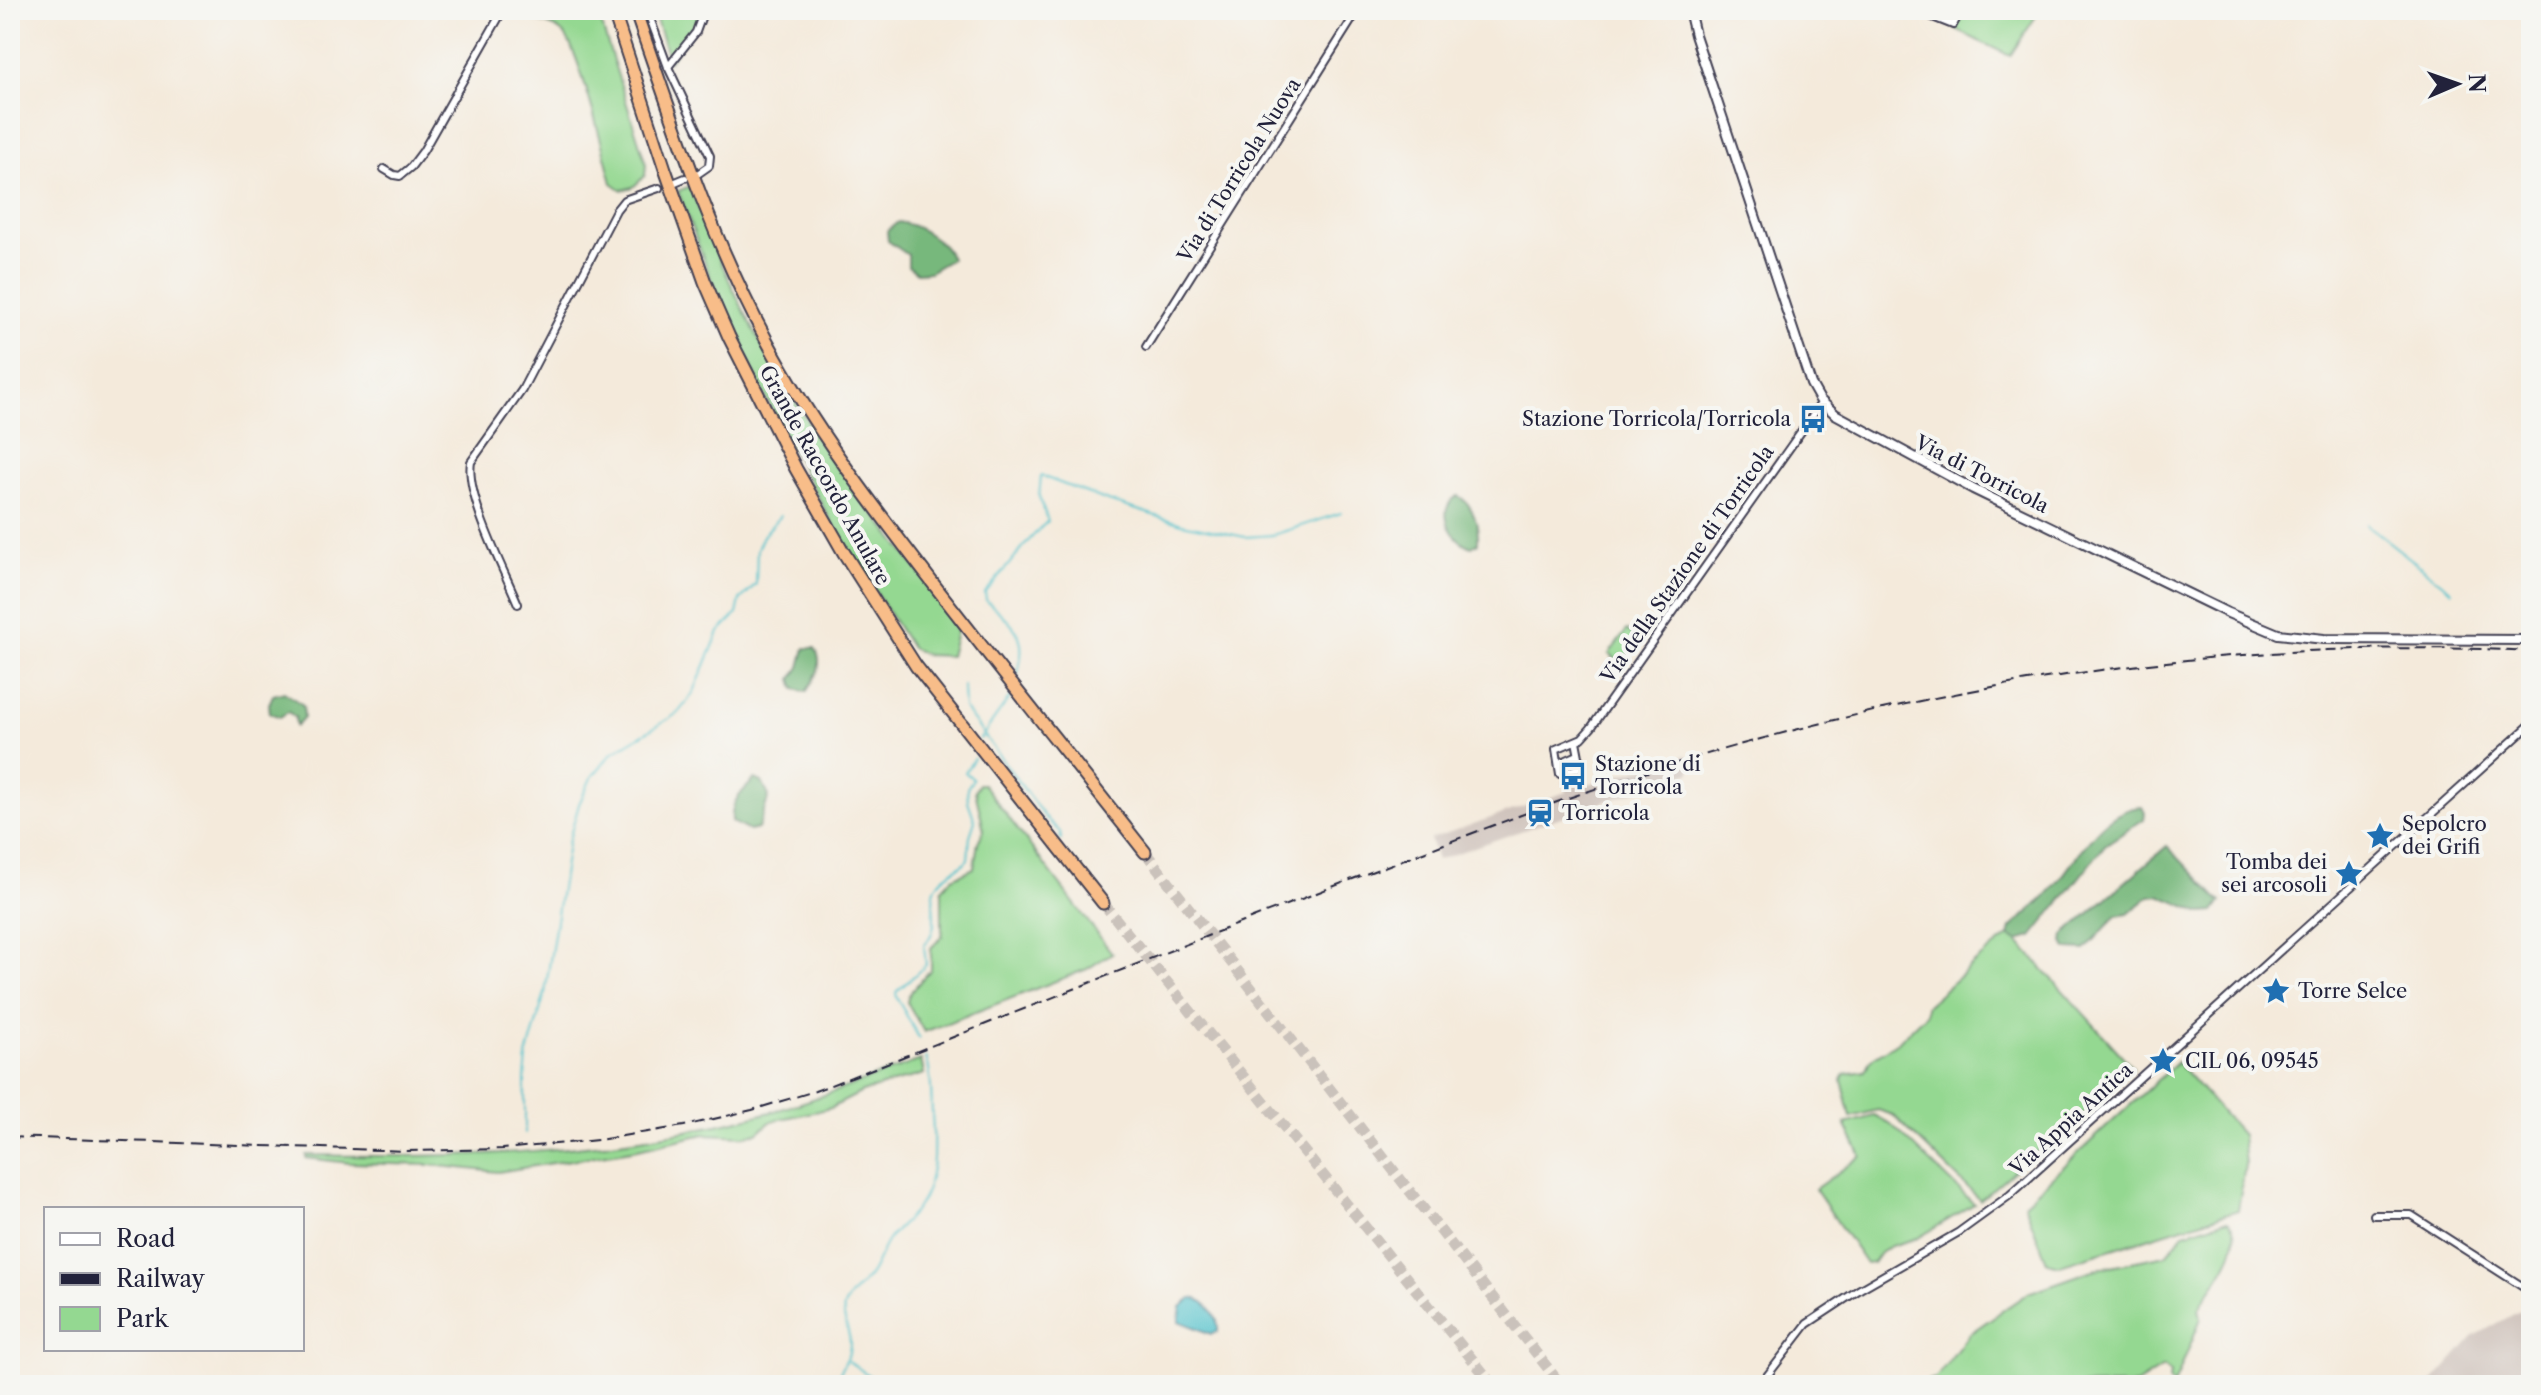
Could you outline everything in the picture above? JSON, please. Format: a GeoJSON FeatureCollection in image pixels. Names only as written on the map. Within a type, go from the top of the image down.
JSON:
{"type":"FeatureCollection","features":[{"type":"Feature","properties":{"kind":"highway","name":"Grande Raccordo Anulare"},"geometry":{"type":"LineString","coordinates":[[613,10],[705,282],[729,337],[796,469],[844,553],[916,666],[1103,903]]}},
{"type":"Feature","properties":{"kind":"highway","name":"Grande Raccordo Anulare"},"geometry":{"type":"LineString","coordinates":[[635,10],[719,243],[750,309],[800,399],[877,511],[1145,852]]}},
{"type":"Feature","properties":{"kind":"street"},"geometry":{"type":"LineString","coordinates":[[384,169],[400,176],[423,151],[503,10]]}},
{"type":"Feature","properties":{"kind":"street"},"geometry":{"type":"LineString","coordinates":[[647,10],[668,67],[710,156],[709,166],[699,173]]}},
{"type":"Feature","properties":{"kind":"street"},"geometry":{"type":"LineString","coordinates":[[668,67],[696,32],[704,10]]}},
{"type":"Feature","properties":{"kind":"street","name":"Via di Torricola Nuova"},"geometry":{"type":"LineString","coordinates":[[1146,347],[1358,10]]}},
{"type":"Feature","properties":{"kind":"street","name":"Via di Torricola"},"geometry":{"type":"LineString","coordinates":[[1689,10],[1809,378],[1822,402],[1835,414],[1966,486],[2214,607],[2273,632],[2317,639],[2531,640]]}},
{"type":"Feature","properties":{"kind":"street"},"geometry":{"type":"LineString","coordinates":[[1915,10],[1953,25],[1961,10]]}},
{"type":"Feature","properties":{"kind":"street"},"geometry":{"type":"LineString","coordinates":[[673,183],[685,178]]}},
{"type":"Feature","properties":{"kind":"street"},"geometry":{"type":"LineString","coordinates":[[518,604],[475,498],[469,472],[471,462],[522,390],[616,210],[624,200],[659,188]]}},
{"type":"Feature","properties":{"kind":"street","name":"Via della Stazione di Torricola"},"geometry":{"type":"LineString","coordinates":[[1559,766],[1556,749],[1576,741],[1591,728],[1822,402]]}},
{"type":"Feature","properties":{"kind":"street","name":"Via Appia Antica"},"geometry":{"type":"LineString","coordinates":[[1760,1385],[1807,1324],[1959,1232],[2010,1195],[2531,724]]}},
{"type":"Feature","properties":{"kind":"street"},"geometry":{"type":"LineString","coordinates":[[1576,741],[1581,767],[1560,774],[1562,762],[1578,755]]}},
{"type":"Feature","properties":{"kind":"street"},"geometry":{"type":"LineString","coordinates":[[2374,1215],[2411,1215],[2531,1292]]}},
{"type":"Feature","properties":{"kind":"shaded area","name":"Torricola"},"geometry":{"type":"Polygon","coordinates":[[[1687,755],[1691,772],[1437,860],[1430,839],[1566,792],[1563,781],[1578,776],[1582,786],[1687,755]]]}},
{"type":"Feature","properties":{"kind":"shaded area"},"geometry":{"type":"Polygon","coordinates":[[[2523,1309],[2531,1318],[2531,1385],[2430,1385],[2473,1337],[2523,1309]]]}},
{"type":"Feature","properties":{"kind":"green space"},"geometry":{"type":"Polygon","coordinates":[[[597,10],[646,164],[645,176],[633,187],[622,190],[612,183],[569,42],[557,29],[512,11],[597,10]]]}},
{"type":"Feature","properties":{"kind":"green space"},"geometry":{"type":"Polygon","coordinates":[[[653,10],[701,10],[696,27],[669,61],[653,10]]]}},
{"type":"Feature","properties":{"kind":"green space"},"geometry":{"type":"Polygon","coordinates":[[[1965,10],[2040,10],[2010,56],[1956,30],[1965,10]]]}},
{"type":"Feature","properties":{"kind":"green space"},"geometry":{"type":"Polygon","coordinates":[[[690,186],[742,307],[790,394],[843,472],[954,619],[956,632],[950,656],[927,655],[911,648],[831,521],[778,423],[718,297],[678,191],[690,186]]]}},
{"type":"Feature","properties":{"kind":"green space"},"geometry":{"type":"Polygon","coordinates":[[[898,222],[929,234],[943,246],[951,259],[929,272],[917,273],[908,266],[908,255],[888,241],[887,231],[898,222]]]}},
{"type":"Feature","properties":{"kind":"green space"},"geometry":{"type":"Polygon","coordinates":[[[1458,496],[1472,510],[1478,530],[1478,543],[1472,547],[1464,544],[1448,524],[1447,508],[1458,496]]]}},
{"type":"Feature","properties":{"kind":"green space"},"geometry":{"type":"Polygon","coordinates":[[[1627,630],[1639,639],[1621,663],[1609,654],[1627,630]]]}},
{"type":"Feature","properties":{"kind":"green space"},"geometry":{"type":"Polygon","coordinates":[[[805,648],[815,648],[819,660],[818,671],[806,692],[795,689],[792,679],[800,667],[805,648]]]}},
{"type":"Feature","properties":{"kind":"green space"},"geometry":{"type":"Polygon","coordinates":[[[284,692],[303,705],[304,717],[296,726],[295,717],[288,712],[280,717],[270,713],[269,704],[273,695],[284,692]]]}},
{"type":"Feature","properties":{"kind":"green space"},"geometry":{"type":"Polygon","coordinates":[[[755,779],[762,782],[769,796],[758,829],[749,831],[732,822],[732,815],[738,798],[755,779]]]}},
{"type":"Feature","properties":{"kind":"green space"},"geometry":{"type":"Polygon","coordinates":[[[979,784],[983,784],[1112,953],[1087,969],[924,1032],[907,1002],[909,994],[931,969],[931,948],[942,936],[942,889],[952,878],[974,868],[978,842],[984,830],[975,791],[979,784]]]}},
{"type":"Feature","properties":{"kind":"green space"},"geometry":{"type":"Polygon","coordinates":[[[2142,807],[2144,819],[2105,845],[2032,937],[2018,941],[2009,936],[2011,928],[2052,889],[2102,826],[2127,810],[2142,807]]]}},
{"type":"Feature","properties":{"kind":"green space"},"geometry":{"type":"Polygon","coordinates":[[[2167,846],[2221,902],[2214,912],[2202,913],[2159,895],[2150,896],[2128,914],[2116,916],[2085,950],[2068,949],[2063,943],[2064,935],[2167,846]]]}},
{"type":"Feature","properties":{"kind":"green space"},"geometry":{"type":"Polygon","coordinates":[[[2009,936],[2018,941],[2133,1068],[1980,1200],[1893,1115],[1878,1110],[1851,1117],[1842,1080],[1845,1074],[1865,1071],[1870,1060],[1899,1041],[1926,1014],[1926,1006],[2009,936]]]}},
{"type":"Feature","properties":{"kind":"green space"},"geometry":{"type":"Polygon","coordinates":[[[921,1060],[924,1074],[862,1092],[831,1108],[772,1121],[757,1133],[744,1136],[705,1134],[638,1149],[498,1172],[306,1158],[306,1155],[482,1154],[656,1137],[771,1112],[921,1060]]]}},
{"type":"Feature","properties":{"kind":"green space"},"geometry":{"type":"Polygon","coordinates":[[[2177,1062],[2242,1135],[2245,1165],[2238,1210],[2060,1265],[2047,1262],[2024,1203],[2177,1062]]]}},
{"type":"Feature","properties":{"kind":"green space"},"geometry":{"type":"Polygon","coordinates":[[[1874,1116],[1890,1123],[1974,1204],[1918,1238],[1891,1246],[1880,1253],[1873,1263],[1866,1264],[1815,1189],[1861,1156],[1845,1124],[1874,1116]]]}},
{"type":"Feature","properties":{"kind":"green space"},"geometry":{"type":"Polygon","coordinates":[[[2228,1221],[2234,1230],[2232,1253],[2199,1309],[2201,1318],[2174,1385],[2169,1381],[2170,1373],[2163,1367],[2135,1385],[1913,1385],[1936,1378],[1969,1334],[2028,1293],[2096,1269],[2166,1255],[2184,1233],[2228,1221]]]}},
{"type":"Feature","properties":{"kind":"water"},"geometry":{"type":"Polygon","coordinates":[[[1192,1298],[1203,1302],[1211,1310],[1218,1331],[1211,1334],[1179,1321],[1181,1307],[1192,1298]]]}},
{"type":"Feature","properties":{"kind":"waterway"},"geometry":{"type":"LineString","coordinates":[[1016,679],[1021,642],[1013,626],[986,600],[985,593],[1048,521],[1039,497],[1041,476],[1182,524],[1245,537],[1273,535],[1341,513]]}},
{"type":"Feature","properties":{"kind":"waterway"},"geometry":{"type":"LineString","coordinates":[[525,1133],[527,1056],[545,993],[568,843],[579,804],[591,778],[612,753],[678,713],[693,694],[719,632],[737,614],[740,600],[756,584],[757,549],[763,536],[780,516]]}},
{"type":"Feature","properties":{"kind":"waterway"},"geometry":{"type":"LineString","coordinates":[[2366,524],[2452,591]]}},
{"type":"Feature","properties":{"kind":"waterway"},"geometry":{"type":"LineString","coordinates":[[963,686],[964,708],[1044,816],[1060,832],[1061,840]]}},
{"type":"Feature","properties":{"kind":"waterway"},"geometry":{"type":"LineString","coordinates":[[980,739],[1011,696]]}},
{"type":"Feature","properties":{"kind":"waterway"},"geometry":{"type":"LineString","coordinates":[[919,1038],[896,992],[926,965],[924,945],[933,930],[935,889],[945,876],[968,859],[975,821],[967,788],[973,779],[965,772],[974,758]]}},
{"type":"Feature","properties":{"kind":"waterway"},"geometry":{"type":"LineString","coordinates":[[845,1385],[839,1377],[850,1349],[844,1307],[871,1273],[891,1236],[917,1208],[931,1174],[933,1137],[926,1057]]}},
{"type":"Feature","properties":{"kind":"waterway"},"geometry":{"type":"LineString","coordinates":[[848,1361],[883,1385]]}},
{"type":"Feature","properties":{"kind":"tunnel"},"geometry":{"type":"LineString","coordinates":[[1145,852],[1561,1385]]}},
{"type":"Feature","properties":{"kind":"tunnel"},"geometry":{"type":"LineString","coordinates":[[1103,903],[1493,1385]]}},
{"type":"Feature","properties":{"kind":"railway"},"geometry":{"type":"LineString","coordinates":[[10,1137],[407,1151],[503,1149],[598,1140],[684,1126],[815,1091],[1484,829],[1620,781],[1761,739],[1869,712],[1978,690],[2088,672],[2198,659],[2309,651],[2420,648],[2531,651]]}},
{"type":"Feature","properties":{"kind":"place","name":"Stazione Torricola/Torricola"},"geometry":{"type":"Point","coordinates":[1813,419]}},
{"type":"Feature","properties":{"kind":"place","name":"Stazione di Torricola"},"geometry":{"type":"Point","coordinates":[1573,776]}},
{"type":"Feature","properties":{"kind":"place","name":"Torricola"},"geometry":{"type":"Point","coordinates":[1540,813]}},
{"type":"Feature","properties":{"kind":"place","name":"Sepolcro dei Grifi"},"geometry":{"type":"Point","coordinates":[2380,836]}},
{"type":"Feature","properties":{"kind":"place","name":"Tomba dei sei arcosoli"},"geometry":{"type":"Point","coordinates":[2349,874]}},
{"type":"Feature","properties":{"kind":"place","name":"Torre Selce"},"geometry":{"type":"Point","coordinates":[2276,991]}},
{"type":"Feature","properties":{"kind":"place","name":"CIL 06, 09545"},"geometry":{"type":"Point","coordinates":[2163,1061]}}]}
